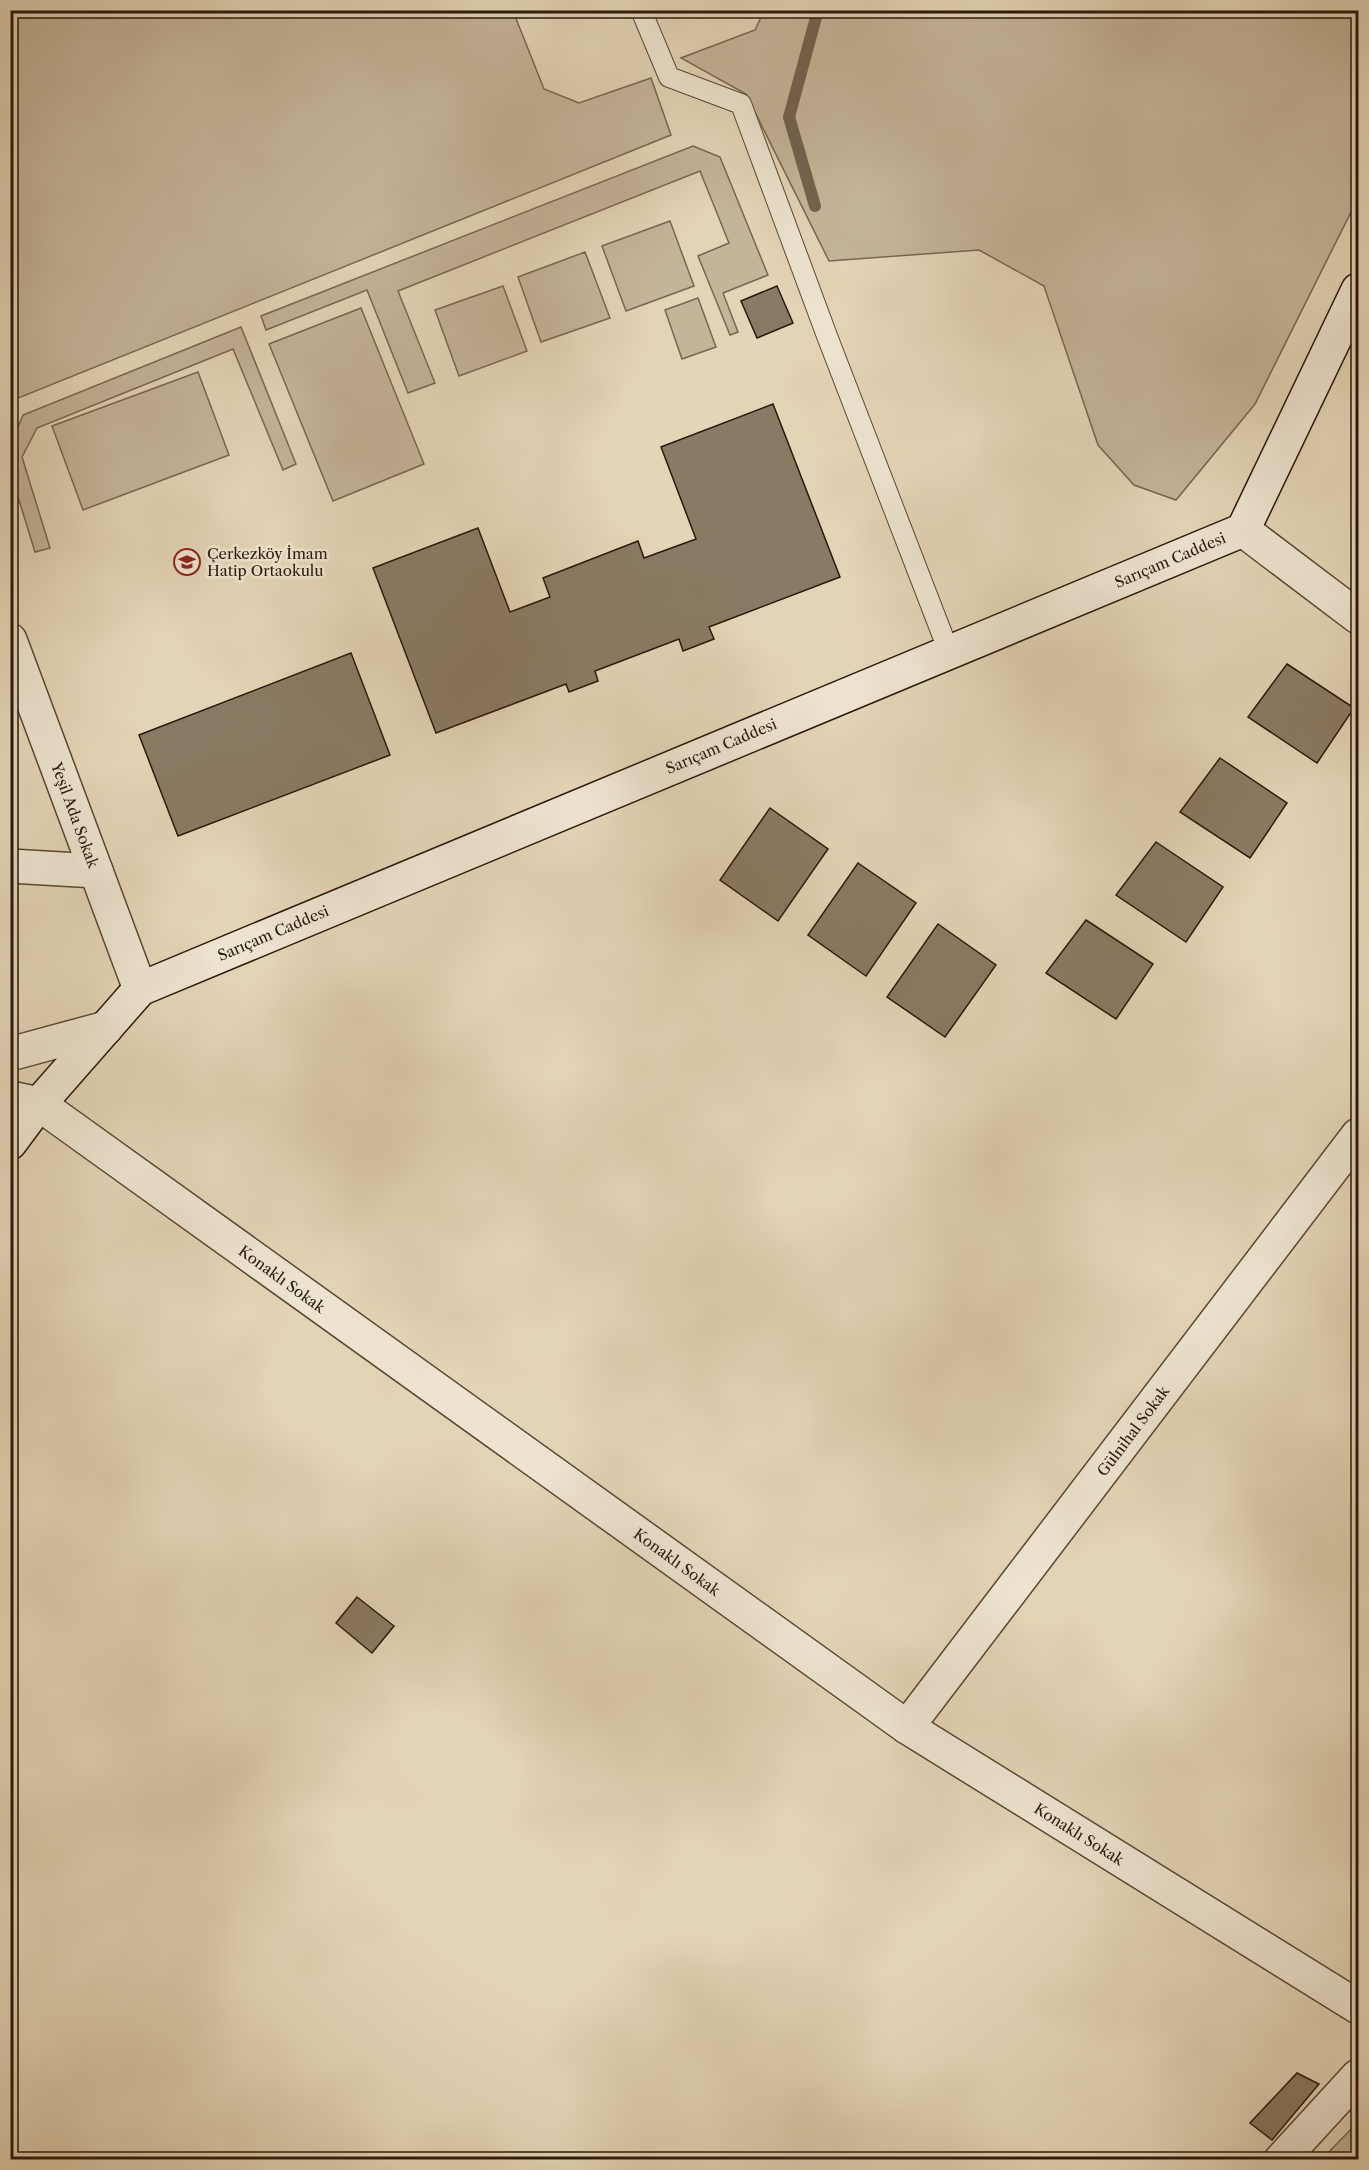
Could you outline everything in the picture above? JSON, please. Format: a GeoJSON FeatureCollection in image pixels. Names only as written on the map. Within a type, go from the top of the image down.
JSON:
{"type":"FeatureCollection","features":[{"type":"Feature","properties":{"kind":"street","name":"Sarıçam Caddesi"},"geometry":{"type":"LineString","coordinates":[[10,1143],[25,1101],[106,1028],[140,989],[1243,530],[1359,290]]}},
{"type":"Feature","properties":{"kind":"street"},"geometry":{"type":"LineString","coordinates":[[1243,530],[1359,617]]}},
{"type":"Feature","properties":{"kind":"street","name":"Yeşil Ada Sokak"},"geometry":{"type":"LineString","coordinates":[[10,640],[140,989]]}},
{"type":"Feature","properties":{"kind":"street"},"geometry":{"type":"LineString","coordinates":[[10,866],[96,872]]}},
{"type":"Feature","properties":{"kind":"street"},"geometry":{"type":"LineString","coordinates":[[10,1054],[106,1028]]}},
{"type":"Feature","properties":{"kind":"street","name":"Konaklı Sokak"},"geometry":{"type":"LineString","coordinates":[[25,1101],[907,1727],[1359,2007]]}},
{"type":"Feature","properties":{"kind":"street","name":"Gülnihal Sokak"},"geometry":{"type":"LineString","coordinates":[[907,1727],[1359,1135]]}},
{"type":"Feature","properties":{"kind":"street"},"geometry":{"type":"LineString","coordinates":[[1281,2160],[1359,2076]]}},
{"type":"Feature","properties":{"kind":"lane"},"geometry":{"type":"LineString","coordinates":[[641,10],[669,77],[741,104],[949,652]]}},
{"type":"Feature","properties":{"kind":"shaded area"},"geometry":{"type":"Polygon","coordinates":[[[11,10],[513,11],[544,89],[579,103],[651,78],[671,135],[11,401],[11,10]]]}},
{"type":"Feature","properties":{"kind":"shaded area"},"geometry":{"type":"Polygon","coordinates":[[[764,11],[1358,11],[1358,198],[1255,404],[1176,500],[1134,485],[1098,445],[1044,286],[979,250],[829,261],[746,94],[681,58],[755,30],[764,11]]]}},
{"type":"Feature","properties":{"kind":"shaded area"},"geometry":{"type":"Polygon","coordinates":[[[693,146],[720,157],[768,275],[723,293],[738,332],[730,335],[698,256],[729,243],[700,171],[398,291],[435,383],[408,393],[367,290],[266,330],[261,316],[693,146]]]}},
{"type":"Feature","properties":{"kind":"shaded area"},"geometry":{"type":"Polygon","coordinates":[[[670,221],[694,286],[626,311],[602,246],[670,221]]]}},
{"type":"Feature","properties":{"kind":"shaded area"},"geometry":{"type":"Polygon","coordinates":[[[585,252],[610,318],[541,342],[518,277],[585,252]]]}},
{"type":"Feature","properties":{"kind":"shaded area"},"geometry":{"type":"Polygon","coordinates":[[[503,286],[527,351],[459,376],[435,310],[503,286]]]}},
{"type":"Feature","properties":{"kind":"shaded area"},"geometry":{"type":"Polygon","coordinates":[[[698,298],[716,347],[682,359],[665,310],[698,298]]]}},
{"type":"Feature","properties":{"kind":"shaded area"},"geometry":{"type":"Polygon","coordinates":[[[361,308],[424,464],[333,501],[269,344],[361,308]]]}},
{"type":"Feature","properties":{"kind":"shaded area"},"geometry":{"type":"Polygon","coordinates":[[[241,327],[296,464],[283,470],[233,349],[37,428],[22,457],[50,548],[35,552],[11,474],[11,444],[23,415],[241,327]]]}},
{"type":"Feature","properties":{"kind":"shaded area"},"geometry":{"type":"Polygon","coordinates":[[[198,372],[229,455],[83,510],[52,426],[198,372]]]}},
{"type":"Feature","properties":{"kind":"shaded area"},"geometry":{"type":"Polygon","coordinates":[[[1358,2122],[1358,2159],[1322,2159],[1358,2122]]]}},
{"type":"Feature","properties":{"kind":"building"},"geometry":{"type":"Polygon","coordinates":[[[777,286],[793,323],[757,338],[741,301],[777,286]]]}},
{"type":"Feature","properties":{"kind":"building"},"geometry":{"type":"Polygon","coordinates":[[[773,404],[840,577],[709,627],[714,639],[683,651],[679,639],[595,671],[598,681],[569,692],[566,684],[436,733],[373,568],[478,528],[510,612],[550,597],[543,578],[638,541],[644,558],[696,539],[661,447],[773,404]]]}},
{"type":"Feature","properties":{"kind":"building"},"geometry":{"type":"Polygon","coordinates":[[[351,653],[390,755],[178,836],[139,735],[351,653]]]}},
{"type":"Feature","properties":{"kind":"building"},"geometry":{"type":"Polygon","coordinates":[[[1287,664],[1354,708],[1317,763],[1248,717],[1287,664]]]}},
{"type":"Feature","properties":{"kind":"building"},"geometry":{"type":"Polygon","coordinates":[[[1220,758],[1287,803],[1250,858],[1180,812],[1220,758]]]}},
{"type":"Feature","properties":{"kind":"building"},"geometry":{"type":"Polygon","coordinates":[[[770,808],[828,849],[778,921],[720,880],[770,808]]]}},
{"type":"Feature","properties":{"kind":"building"},"geometry":{"type":"Polygon","coordinates":[[[1156,842],[1223,887],[1186,942],[1116,895],[1156,842]]]}},
{"type":"Feature","properties":{"kind":"building"},"geometry":{"type":"Polygon","coordinates":[[[858,863],[916,903],[866,976],[808,935],[858,863]]]}},
{"type":"Feature","properties":{"kind":"building"},"geometry":{"type":"Polygon","coordinates":[[[1086,920],[1153,964],[1116,1019],[1046,973],[1086,920]]]}},
{"type":"Feature","properties":{"kind":"building"},"geometry":{"type":"Polygon","coordinates":[[[938,924],[996,965],[945,1037],[887,997],[938,924]]]}},
{"type":"Feature","properties":{"kind":"building"},"geometry":{"type":"Polygon","coordinates":[[[357,1597],[394,1626],[372,1653],[336,1623],[357,1597]]]}},
{"type":"Feature","properties":{"kind":"building"},"geometry":{"type":"Polygon","coordinates":[[[1297,2073],[1319,2084],[1272,2140],[1250,2123],[1297,2073]]]}},
{"type":"Feature","properties":{"kind":"waterway"},"geometry":{"type":"LineString","coordinates":[[815,206],[789,117],[818,10]]}},
{"type":"Feature","properties":{"kind":"place","name":"Çerkezköy İmam Hatip Ortaokulu"},"geometry":{"type":"Point","coordinates":[187,562]}}]}
